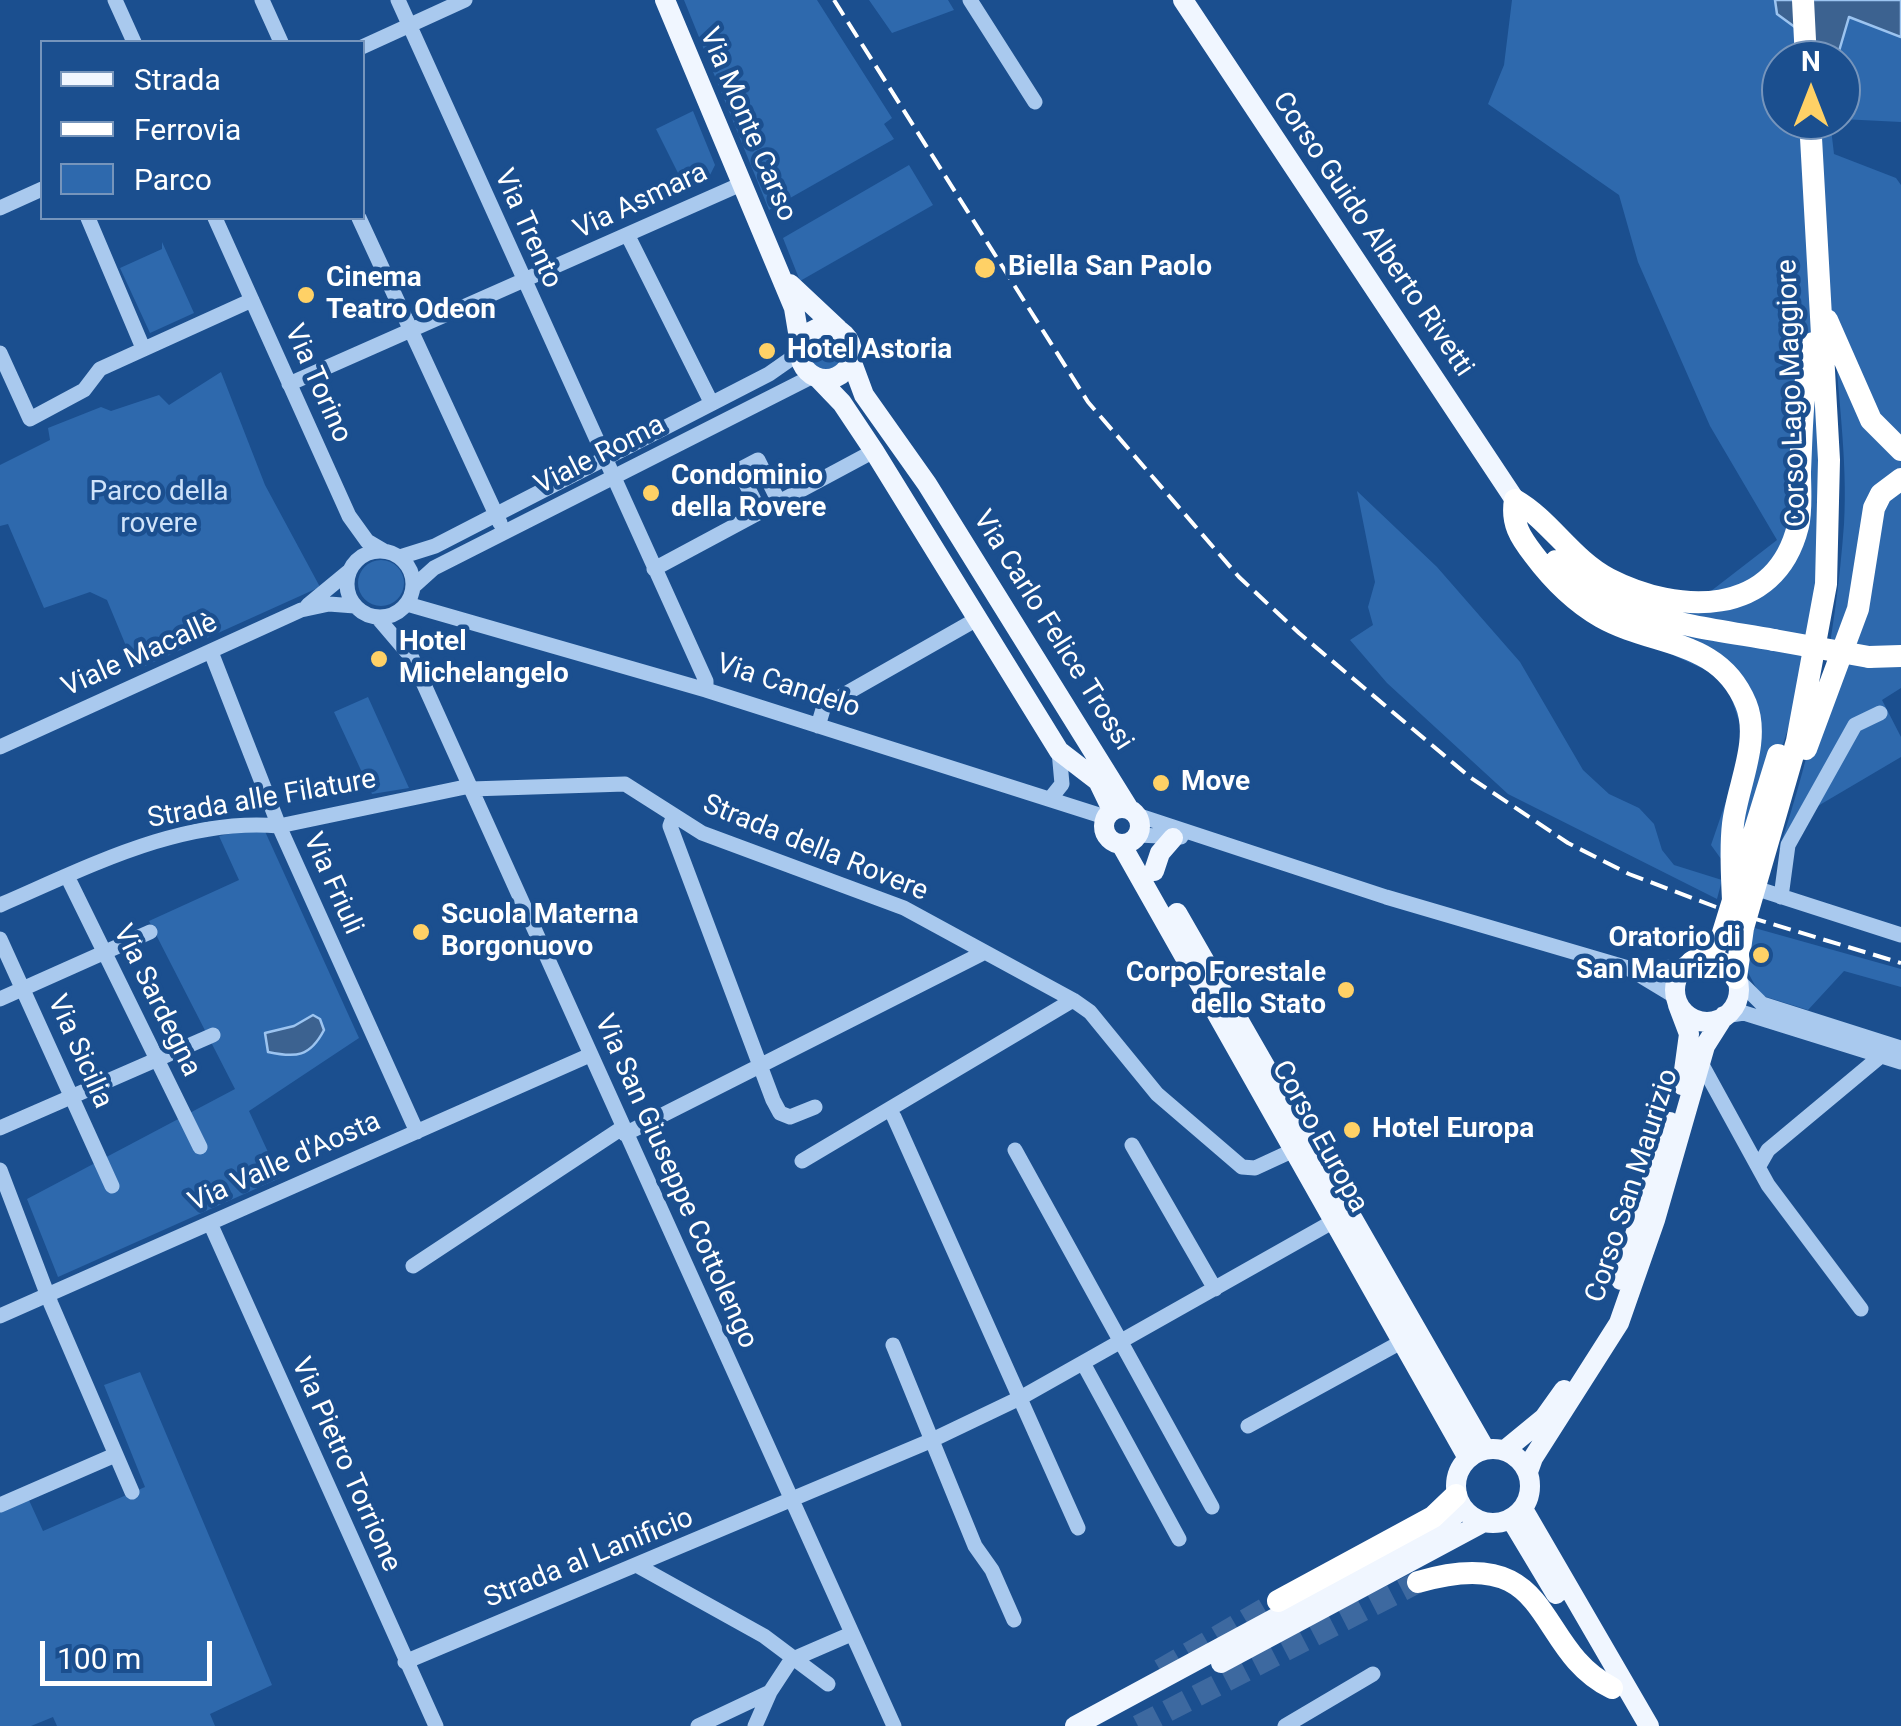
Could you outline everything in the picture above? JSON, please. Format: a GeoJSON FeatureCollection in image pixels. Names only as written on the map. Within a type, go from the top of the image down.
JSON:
{"type":"FeatureCollection","features":[{"type":"Feature","properties":{"kind":"highway"},"geometry":{"type":"LineString","coordinates":[[1802,0],[1805,40]]}},
{"type":"Feature","properties":{"kind":"highway","name":"Corso Lago Maggiore"},"geometry":{"type":"LineString","coordinates":[[1736,978],[1743,928],[1777,816],[1812,663],[1830,531],[1811,140]]}},
{"type":"Feature","properties":{"kind":"highway"},"geometry":{"type":"LineString","coordinates":[[1515,500],[1532,510],[1605,578],[1644,594],[1698,606],[1744,594],[1780,566],[1799,524],[1804,404],[1820,300]]}},
{"type":"Feature","properties":{"kind":"highway"},"geometry":{"type":"LineString","coordinates":[[1820,300],[1871,420],[1901,450]]}},
{"type":"Feature","properties":{"kind":"highway"},"geometry":{"type":"LineString","coordinates":[[1777,816],[1858,609],[1874,508],[1882,494],[1901,478]]}},
{"type":"Feature","properties":{"kind":"highway"},"geometry":{"type":"LineString","coordinates":[[1515,500],[1544,548],[1567,572],[1623,608],[1654,618],[1869,657],[1901,656]]}},
{"type":"Feature","properties":{"kind":"highway"},"geometry":{"type":"LineString","coordinates":[[1515,500],[1512,519],[1528,547],[1576,599],[1601,617],[1710,657],[1737,687],[1750,722],[1732,826],[1733,901]]}},
{"type":"Feature","properties":{"kind":"highway","name":"Corso Lago Maggiore"},"geometry":{"type":"LineString","coordinates":[[1688,964],[1714,949],[1812,663]]}},
{"type":"Feature","properties":{"kind":"highway"},"geometry":{"type":"LineString","coordinates":[[1278,1601],[1460,1501]]}},
{"type":"Feature","properties":{"kind":"highway"},"geometry":{"type":"LineString","coordinates":[[1418,1582],[1471,1572],[1504,1579],[1532,1596],[1592,1678],[1612,1688]]}},
{"type":"Feature","properties":{"kind":"main road","name":"Via Monte Carso"},"geometry":{"type":"LineString","coordinates":[[665,0],[739,185],[794,308],[800,348]]}},
{"type":"Feature","properties":{"kind":"main road","name":"Corso Guido Alberto Rivetti"},"geometry":{"type":"LineString","coordinates":[[1183,0],[1515,500]]}},
{"type":"Feature","properties":{"kind":"main road","name":"Via Monte Carso"},"geometry":{"type":"LineString","coordinates":[[779,270],[811,307],[840,330]]}},
{"type":"Feature","properties":{"kind":"main road"},"geometry":{"type":"LineString","coordinates":[[817,328],[840,330],[851,344],[851,360],[838,376],[816,377],[803,366],[800,348],[817,328]]}},
{"type":"Feature","properties":{"kind":"main road","name":"Via Carlo Felice Trossi"},"geometry":{"type":"LineString","coordinates":[[851,360],[864,396],[927,484],[1125,824]]}},
{"type":"Feature","properties":{"kind":"main road","name":"Via Carlo Felice Trossi"},"geometry":{"type":"LineString","coordinates":[[816,377],[842,403],[874,451],[1059,750],[1098,781],[1125,824]]}},
{"type":"Feature","properties":{"kind":"main road","name":"Corso Europa"},"geometry":{"type":"LineString","coordinates":[[1125,824],[1486,1453]]}},
{"type":"Feature","properties":{"kind":"main road","name":"Corso Europa"},"geometry":{"type":"LineString","coordinates":[[1125,824],[1294,1150],[1403,1341],[1486,1453],[1528,1472]]}},
{"type":"Feature","properties":{"kind":"main road"},"geometry":{"type":"LineString","coordinates":[[1154,871],[1160,853],[1181,837]]}},
{"type":"Feature","properties":{"kind":"main road"},"geometry":{"type":"LineString","coordinates":[[1714,959],[1728,966],[1736,978],[1737,999],[1724,1016],[1698,1020],[1677,1001],[1676,980],[1688,964],[1714,959]]}},
{"type":"Feature","properties":{"kind":"main road","name":"Corso San Maurizio"},"geometry":{"type":"LineString","coordinates":[[1486,1453],[1544,1418],[1572,1379],[1622,1280],[1686,1066],[1689,1034],[1677,1001]]}},
{"type":"Feature","properties":{"kind":"main road","name":"Corso San Maurizio"},"geometry":{"type":"LineString","coordinates":[[1528,1472],[1533,1458],[1619,1323],[1655,1220],[1710,1033],[1724,1016]]}},
{"type":"Feature","properties":{"kind":"main road"},"geometry":{"type":"LineString","coordinates":[[1076,1726],[1440,1529],[1460,1501],[1457,1474],[1486,1453]]}},
{"type":"Feature","properties":{"kind":"main road"},"geometry":{"type":"LineString","coordinates":[[1104,1726],[1484,1522],[1517,1514],[1529,1498],[1528,1472]]}},
{"type":"Feature","properties":{"kind":"main road"},"geometry":{"type":"LineString","coordinates":[[1460,1501],[1484,1522]]}},
{"type":"Feature","properties":{"kind":"main road"},"geometry":{"type":"LineString","coordinates":[[1517,1514],[1634,1726]]}},
{"type":"Feature","properties":{"kind":"main road"},"geometry":{"type":"LineString","coordinates":[[1517,1514],[1650,1726]]}},
{"type":"Feature","properties":{"kind":"street"},"geometry":{"type":"LineString","coordinates":[[115,0],[133,40]]}},
{"type":"Feature","properties":{"kind":"street"},"geometry":{"type":"LineString","coordinates":[[262,0],[280,40]]}},
{"type":"Feature","properties":{"kind":"street","name":"Via Trento"},"geometry":{"type":"LineString","coordinates":[[398,0],[523,284],[706,681],[706,690]]}},
{"type":"Feature","properties":{"kind":"street"},"geometry":{"type":"LineString","coordinates":[[365,46],[466,0]]}},
{"type":"Feature","properties":{"kind":"street"},"geometry":{"type":"LineString","coordinates":[[970,0],[1035,102]]}},
{"type":"Feature","properties":{"kind":"street","name":"Via Asmara"},"geometry":{"type":"LineString","coordinates":[[289,384],[523,284],[739,185]]}},
{"type":"Feature","properties":{"kind":"street"},"geometry":{"type":"LineString","coordinates":[[0,208],[40,190]]}},
{"type":"Feature","properties":{"kind":"street"},"geometry":{"type":"LineString","coordinates":[[89,220],[143,348]]}},
{"type":"Feature","properties":{"kind":"street","name":"Via Torino"},"geometry":{"type":"LineString","coordinates":[[216,220],[349,516],[367,540],[384,550]]}},
{"type":"Feature","properties":{"kind":"street"},"geometry":{"type":"LineString","coordinates":[[360,220],[505,532]]}},
{"type":"Feature","properties":{"kind":"street"},"geometry":{"type":"LineString","coordinates":[[628,236],[711,402]]}},
{"type":"Feature","properties":{"kind":"street"},"geometry":{"type":"LineString","coordinates":[[1,359],[30,418],[84,390],[100,369],[252,300]]}},
{"type":"Feature","properties":{"kind":"street","name":"Viale Roma"},"geometry":{"type":"LineString","coordinates":[[400,557],[435,546],[769,374],[800,348]]}},
{"type":"Feature","properties":{"kind":"street","name":"Viale Roma"},"geometry":{"type":"LineString","coordinates":[[409,597],[434,568],[816,377]]}},
{"type":"Feature","properties":{"kind":"street"},"geometry":{"type":"LineString","coordinates":[[654,569],[874,451]]}},
{"type":"Feature","properties":{"kind":"street"},"geometry":{"type":"LineString","coordinates":[[760,512],[739,470],[758,460],[779,502]]}},
{"type":"Feature","properties":{"kind":"street","name":"Via Torino"},"geometry":{"type":"LineString","coordinates":[[349,516],[353,565]]}},
{"type":"Feature","properties":{"kind":"street"},"geometry":{"type":"LineString","coordinates":[[384,550],[400,557],[413,575],[409,597],[378,617],[356,606],[347,588],[353,565],[384,550]]}},
{"type":"Feature","properties":{"kind":"street","name":"Viale Macallè"},"geometry":{"type":"LineString","coordinates":[[301,610],[353,565]]}},
{"type":"Feature","properties":{"kind":"street","name":"Via Candelo"},"geometry":{"type":"LineString","coordinates":[[409,597],[452,615],[706,690],[1125,824],[1628,968],[1677,1001]]}},
{"type":"Feature","properties":{"kind":"street","name":"Via San Giuseppe Cottolengo"},"geometry":{"type":"LineString","coordinates":[[409,597],[412,658]]}},
{"type":"Feature","properties":{"kind":"street","name":"Viale Macallè"},"geometry":{"type":"LineString","coordinates":[[0,747],[301,610],[329,604],[356,606]]}},
{"type":"Feature","properties":{"kind":"street","name":"Via San Giuseppe Cottolengo"},"geometry":{"type":"LineString","coordinates":[[378,617],[412,658],[894,1726]]}},
{"type":"Feature","properties":{"kind":"street"},"geometry":{"type":"LineString","coordinates":[[818,726],[824,706],[977,618]]}},
{"type":"Feature","properties":{"kind":"street","name":"Via Friuli"},"geometry":{"type":"LineString","coordinates":[[211,652],[279,826],[417,1132]]}},
{"type":"Feature","properties":{"kind":"street"},"geometry":{"type":"LineString","coordinates":[[1781,897],[1788,845],[1854,725],[1880,713]]}},
{"type":"Feature","properties":{"kind":"street","name":"Via Carlo Felice Trossi"},"geometry":{"type":"LineString","coordinates":[[1050,799],[1062,784],[1059,750]]}},
{"type":"Feature","properties":{"kind":"street","name":"Strada della Rovere"},"geometry":{"type":"LineString","coordinates":[[470,788],[625,784],[702,833],[904,908],[1073,1000],[1090,1012],[1180,1117],[1242,1167],[1256,1168],[1294,1150]]}},
{"type":"Feature","properties":{"kind":"street","name":"Strada alle Filature"},"geometry":{"type":"LineString","coordinates":[[0,906],[84,868],[182,836],[253,824],[279,826],[470,788]]}},
{"type":"Feature","properties":{"kind":"street"},"geometry":{"type":"LineString","coordinates":[[674,818],[670,826],[780,1113],[790,1118],[815,1108]]}},
{"type":"Feature","properties":{"kind":"street","name":"Via Sardegna"},"geometry":{"type":"LineString","coordinates":[[67,876],[200,1147]]}},
{"type":"Feature","properties":{"kind":"street"},"geometry":{"type":"LineString","coordinates":[[1754,888],[1901,935]]}},
{"type":"Feature","properties":{"kind":"street"},"geometry":{"type":"LineString","coordinates":[[0,999],[150,932]]}},
{"type":"Feature","properties":{"kind":"street","name":"Via Sicilia"},"geometry":{"type":"LineString","coordinates":[[0,939],[112,1186]]}},
{"type":"Feature","properties":{"kind":"street"},"geometry":{"type":"LineString","coordinates":[[412,1266],[623,1131],[760,1068],[983,953]]}},
{"type":"Feature","properties":{"kind":"street","name":"Via Candelo"},"geometry":{"type":"LineString","coordinates":[[1628,968],[1688,964]]}},
{"type":"Feature","properties":{"kind":"street"},"geometry":{"type":"LineString","coordinates":[[1736,978],[1762,1004],[1901,1048]]}},
{"type":"Feature","properties":{"kind":"street"},"geometry":{"type":"LineString","coordinates":[[802,1161],[1073,1000]]}},
{"type":"Feature","properties":{"kind":"street"},"geometry":{"type":"LineString","coordinates":[[1724,1016],[1744,1013],[1901,1062]]}},
{"type":"Feature","properties":{"kind":"street"},"geometry":{"type":"LineString","coordinates":[[0,1128],[212,1036]]}},
{"type":"Feature","properties":{"kind":"street"},"geometry":{"type":"LineString","coordinates":[[1760,1164],[1768,1150],[1882,1055]]}},
{"type":"Feature","properties":{"kind":"street","name":"Via Valle d'Aosta"},"geometry":{"type":"LineString","coordinates":[[0,1316],[590,1056]]}},
{"type":"Feature","properties":{"kind":"street"},"geometry":{"type":"LineString","coordinates":[[1701,1062],[1775,1195],[1862,1309]]}},
{"type":"Feature","properties":{"kind":"street"},"geometry":{"type":"LineString","coordinates":[[894,1117],[1078,1528]]}},
{"type":"Feature","properties":{"kind":"street"},"geometry":{"type":"LineString","coordinates":[[1132,1145],[1215,1289]]}},
{"type":"Feature","properties":{"kind":"street"},"geometry":{"type":"LineString","coordinates":[[1015,1150],[1212,1507]]}},
{"type":"Feature","properties":{"kind":"street"},"geometry":{"type":"LineString","coordinates":[[0,1170],[132,1492]]}},
{"type":"Feature","properties":{"kind":"street","name":"Strada al Lanificio"},"geometry":{"type":"LineString","coordinates":[[405,1662],[930,1441],[1022,1397],[1334,1220]]}},
{"type":"Feature","properties":{"kind":"street","name":"Via Pietro Torrione"},"geometry":{"type":"LineString","coordinates":[[210,1223],[436,1726]]}},
{"type":"Feature","properties":{"kind":"street"},"geometry":{"type":"LineString","coordinates":[[1248,1426],[1403,1341]]}},
{"type":"Feature","properties":{"kind":"street"},"geometry":{"type":"LineString","coordinates":[[893,1344],[975,1546],[992,1570],[1014,1620]]}},
{"type":"Feature","properties":{"kind":"street"},"geometry":{"type":"LineString","coordinates":[[1082,1363],[1178,1539]]}},
{"type":"Feature","properties":{"kind":"street"},"geometry":{"type":"LineString","coordinates":[[0,1505],[115,1455]]}},
{"type":"Feature","properties":{"kind":"street"},"geometry":{"type":"LineString","coordinates":[[638,1566],[764,1636],[828,1684]]}},
{"type":"Feature","properties":{"kind":"street"},"geometry":{"type":"LineString","coordinates":[[754,1726],[791,1660],[852,1634]]}},
{"type":"Feature","properties":{"kind":"street"},"geometry":{"type":"LineString","coordinates":[[1285,1726],[1374,1674]]}},
{"type":"Feature","properties":{"kind":"street"},"geometry":{"type":"LineString","coordinates":[[698,1726],[770,1692]]}},
{"type":"Feature","properties":{"kind":"green space"},"geometry":{"type":"Polygon","coordinates":[[[684,0],[817,0],[892,118],[884,124],[894,139],[769,210],[684,0]]]}},
{"type":"Feature","properties":{"kind":"green space"},"geometry":{"type":"Polygon","coordinates":[[[869,0],[948,0],[954,10],[892,33],[869,0]]]}},
{"type":"Feature","properties":{"kind":"green space"},"geometry":{"type":"Polygon","coordinates":[[[1512,0],[1775,0],[1778,14],[1814,40],[1761,40],[1761,140],[1832,140],[1834,154],[1896,178],[1901,185],[1901,688],[1882,700],[1901,737],[1901,757],[1806,813],[1804,802],[1778,852],[1813,732],[1840,566],[1845,475],[1834,326],[1824,370],[1819,630],[1739,884],[1711,845],[1746,743],[1729,691],[1710,672],[1631,636],[1711,591],[1777,540],[1710,426],[1638,262],[1619,195],[1488,104],[1504,65],[1512,0]]]}},
{"type":"Feature","properties":{"kind":"green space"},"geometry":{"type":"Polygon","coordinates":[[[1849,17],[1901,37],[1901,122],[1861,120],[1861,40],[1842,40],[1849,17]]]}},
{"type":"Feature","properties":{"kind":"green space"},"geometry":{"type":"Polygon","coordinates":[[[693,111],[715,165],[710,175],[684,185],[656,129],[693,111]]]}},
{"type":"Feature","properties":{"kind":"green space"},"geometry":{"type":"Polygon","coordinates":[[[909,165],[933,205],[800,281],[783,238],[909,165]]]}},
{"type":"Feature","properties":{"kind":"green space"},"geometry":{"type":"Polygon","coordinates":[[[162,242],[194,313],[150,333],[120,268],[162,249],[162,242]]]}},
{"type":"Feature","properties":{"kind":"green space"},"geometry":{"type":"Polygon","coordinates":[[[826,333],[839,338],[844,351],[839,364],[826,369],[813,364],[808,351],[813,338],[826,333]]]}},
{"type":"Feature","properties":{"kind":"green space","name":"Parco della rovere"},"geometry":{"type":"Polygon","coordinates":[[[221,372],[265,485],[320,587],[136,670],[107,600],[90,592],[44,608],[8,524],[0,526],[0,465],[50,440],[48,428],[101,407],[111,411],[159,395],[169,405],[221,372]]]}},
{"type":"Feature","properties":{"kind":"green space"},"geometry":{"type":"Polygon","coordinates":[[[1357,491],[1437,567],[1520,662],[1583,770],[1609,794],[1639,808],[1654,824],[1662,850],[1674,865],[1722,880],[1717,899],[1508,794],[1387,683],[1350,640],[1373,625],[1368,607],[1375,582],[1357,491]]]}},
{"type":"Feature","properties":{"kind":"green space"},"geometry":{"type":"Polygon","coordinates":[[[381,560],[397,567],[404,583],[397,599],[381,606],[365,599],[358,583],[365,567],[381,560]]]}},
{"type":"Feature","properties":{"kind":"green space"},"geometry":{"type":"Polygon","coordinates":[[[368,697],[409,788],[372,794],[334,712],[368,697]]]}},
{"type":"Feature","properties":{"kind":"green space"},"geometry":{"type":"Polygon","coordinates":[[[263,827],[359,1038],[249,1111],[280,1178],[58,1277],[27,1199],[235,1089],[149,921],[239,880],[219,836],[263,827]]]}},
{"type":"Feature","properties":{"kind":"green space"},"geometry":{"type":"Polygon","coordinates":[[[1751,927],[1901,969],[1901,987],[1844,971],[1808,1010],[1760,995],[1743,963],[1751,927]]]}},
{"type":"Feature","properties":{"kind":"green space"},"geometry":{"type":"Polygon","coordinates":[[[140,1372],[272,1685],[210,1714],[215,1726],[57,1726],[53,1717],[31,1726],[0,1726],[0,1510],[28,1498],[43,1531],[145,1487],[104,1385],[140,1372]]]}},
{"type":"Feature","properties":{"kind":"shaded area"},"geometry":{"type":"Polygon","coordinates":[[[1775,0],[1901,0],[1901,37],[1849,17],[1842,40],[1812,40],[1777,14],[1775,0]]]}},
{"type":"Feature","properties":{"kind":"shaded area"},"geometry":{"type":"Polygon","coordinates":[[[313,1015],[320,1019],[324,1030],[313,1046],[294,1055],[268,1052],[265,1033],[294,1026],[313,1015]]]}},
{"type":"Feature","properties":{"kind":"tunnel"},"geometry":{"type":"LineString","coordinates":[[1138,1726],[1418,1582]]}},
{"type":"Feature","properties":{"kind":"tunnel"},"geometry":{"type":"LineString","coordinates":[[1160,1670],[1278,1601]]}},
{"type":"Feature","properties":{"kind":"railway"},"geometry":{"type":"LineString","coordinates":[[834,0],[1088,402],[1239,577],[1299,633],[1471,778],[1568,843],[1629,874],[1716,907],[1901,963]]}},
{"type":"Feature","properties":{"kind":"place","name":"Biella San Paolo"},"geometry":{"type":"Point","coordinates":[985,268]}},
{"type":"Feature","properties":{"kind":"place","name":"Cinema Teatro Odeon"},"geometry":{"type":"Point","coordinates":[306,295]}},
{"type":"Feature","properties":{"kind":"place","name":"Hotel Astoria"},"geometry":{"type":"Point","coordinates":[767,351]}},
{"type":"Feature","properties":{"kind":"place","name":"Condominio della Rovere"},"geometry":{"type":"Point","coordinates":[651,493]}},
{"type":"Feature","properties":{"kind":"place","name":"Hotel Michelangelo"},"geometry":{"type":"Point","coordinates":[379,659]}},
{"type":"Feature","properties":{"kind":"place","name":"Move"},"geometry":{"type":"Point","coordinates":[1161,783]}},
{"type":"Feature","properties":{"kind":"place","name":"Scuola Materna Borgonuovo"},"geometry":{"type":"Point","coordinates":[421,932]}},
{"type":"Feature","properties":{"kind":"place","name":"Oratorio di San Maurizio"},"geometry":{"type":"Point","coordinates":[1761,955]}},
{"type":"Feature","properties":{"kind":"place","name":"Corpo Forestale dello Stato"},"geometry":{"type":"Point","coordinates":[1346,990]}},
{"type":"Feature","properties":{"kind":"place","name":"Hotel Europa"},"geometry":{"type":"Point","coordinates":[1352,1130]}}]}
